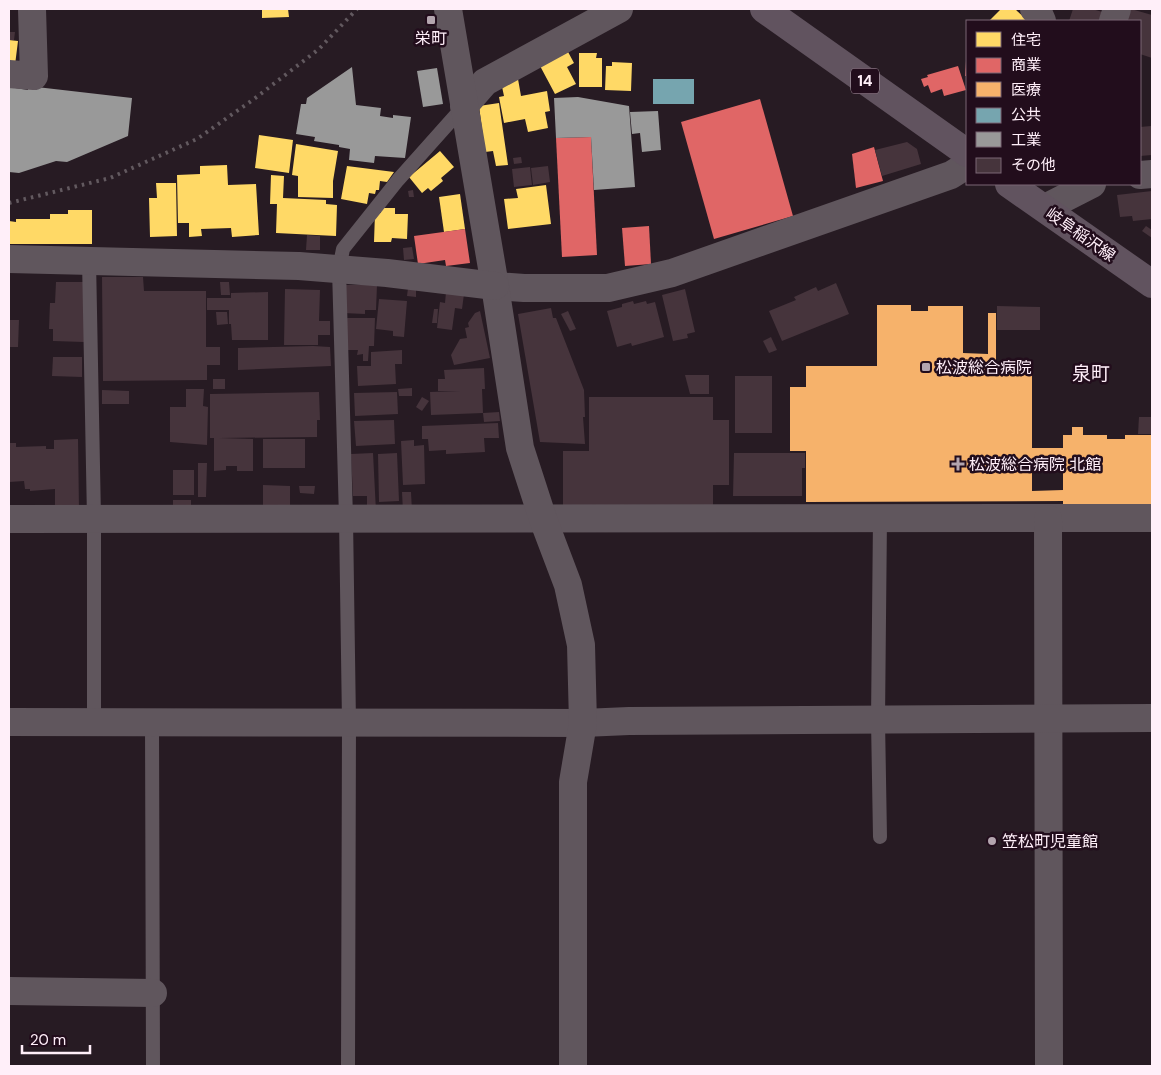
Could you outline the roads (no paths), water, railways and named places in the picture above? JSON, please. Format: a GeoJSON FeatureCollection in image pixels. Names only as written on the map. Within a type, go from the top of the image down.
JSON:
{"type":"FeatureCollection","features":[{"type":"Feature","properties":{"kind":"main road","name":"14"},"geometry":{"type":"LineString","coordinates":[[764,9],[966,152]]}},
{"type":"Feature","properties":{"kind":"main road","name":"岐阜稲沢線"},"geometry":{"type":"LineString","coordinates":[[1010,185],[1152,284]]}},
{"type":"Feature","properties":{"kind":"street"},"geometry":{"type":"LineString","coordinates":[[9,74],[34,76],[32,9]]}},
{"type":"Feature","properties":{"kind":"street"},"geometry":{"type":"LineString","coordinates":[[448,9],[495,286],[520,448],[543,519],[568,585],[581,645],[583,723],[573,782],[573,1066]]}},
{"type":"Feature","properties":{"kind":"street"},"geometry":{"type":"LineString","coordinates":[[464,106],[485,82],[619,9]]}},
{"type":"Feature","properties":{"kind":"street"},"geometry":{"type":"LineString","coordinates":[[1034,9],[1042,20]]}},
{"type":"Feature","properties":{"kind":"street"},"geometry":{"type":"LineString","coordinates":[[9,259],[300,266],[387,272],[495,286],[608,288],[672,273],[951,176],[966,166]]}},
{"type":"Feature","properties":{"kind":"street"},"geometry":{"type":"LineString","coordinates":[[1045,208],[1090,185]]}},
{"type":"Feature","properties":{"kind":"street"},"geometry":{"type":"LineString","coordinates":[[9,519],[1152,518]]}},
{"type":"Feature","properties":{"kind":"street"},"geometry":{"type":"LineString","coordinates":[[1048,519],[1049,1066]]}},
{"type":"Feature","properties":{"kind":"street"},"geometry":{"type":"LineString","coordinates":[[9,722],[583,723],[639,721],[1152,718]]}},
{"type":"Feature","properties":{"kind":"street"},"geometry":{"type":"LineString","coordinates":[[9,991],[152,993]]}},
{"type":"Feature","properties":{"kind":"lane"},"geometry":{"type":"LineString","coordinates":[[348,1066],[349,722],[346,518],[339,269],[343,249],[398,180],[464,106]]}},
{"type":"Feature","properties":{"kind":"lane"},"geometry":{"type":"LineString","coordinates":[[89,260],[94,518],[94,722]]}},
{"type":"Feature","properties":{"kind":"lane"},"geometry":{"type":"LineString","coordinates":[[880,517],[878,720],[880,837]]}},
{"type":"Feature","properties":{"kind":"lane"},"geometry":{"type":"LineString","coordinates":[[152,722],[153,1066]]}},
{"type":"Feature","properties":{"kind":"railway"},"geometry":{"type":"LineString","coordinates":[[9,203],[110,178],[197,139],[254,99],[319,49],[357,9]]}},
{"type":"Feature","properties":{"kind":"place","name":"栄町"},"geometry":{"type":"Point","coordinates":[431,20]}},
{"type":"Feature","properties":{"kind":"place","name":"松波総合病院"},"geometry":{"type":"Point","coordinates":[926,367]}},
{"type":"Feature","properties":{"kind":"place","name":"松波総合病院 北館"},"geometry":{"type":"Point","coordinates":[958,464]}},
{"type":"Feature","properties":{"kind":"place","name":"笠松町児童館"},"geometry":{"type":"Point","coordinates":[992,841]}},
{"type":"Feature","properties":{"kind":"district","name":"泉町"},"geometry":{"type":"Point","coordinates":[1091,373]}}]}
